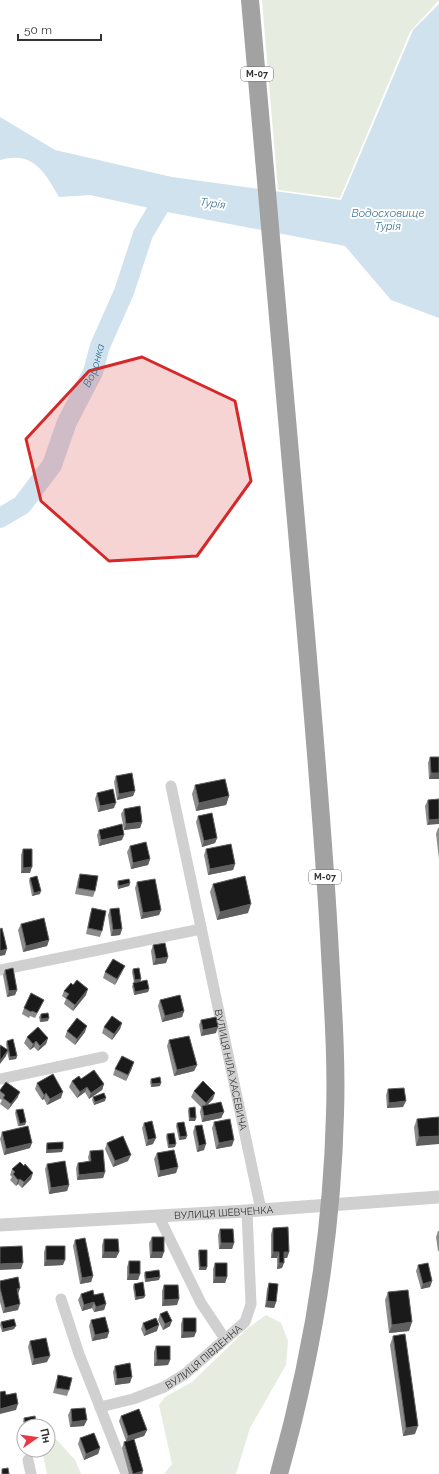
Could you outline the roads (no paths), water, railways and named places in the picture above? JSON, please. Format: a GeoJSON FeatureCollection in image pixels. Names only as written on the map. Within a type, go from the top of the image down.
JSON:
{"type":"FeatureCollection","features":[{"type":"Feature","properties":{"kind":"highway","name":"М-07"},"geometry":{"type":"LineString","coordinates":[[250,0],[323,834],[334,1030],[335,1114],[329,1205],[318,1296],[306,1363],[292,1426],[279,1474]]}},
{"type":"Feature","properties":{"kind":"street","name":"ВУЛИЦЯ НІЛА ХАСЕВИЧА"},"geometry":{"type":"LineString","coordinates":[[171,786],[261,1210]]}},
{"type":"Feature","properties":{"kind":"street"},"geometry":{"type":"LineString","coordinates":[[0,970],[201,929]]}},
{"type":"Feature","properties":{"kind":"street"},"geometry":{"type":"LineString","coordinates":[[0,1079],[103,1058]]}},
{"type":"Feature","properties":{"kind":"street","name":"ВУЛИЦЯ ШЕВЧЕНКА"},"geometry":{"type":"LineString","coordinates":[[4,1224],[159,1217],[439,1197]]}},
{"type":"Feature","properties":{"kind":"street","name":"ВУЛИЦЯ ПІВДЕННА"},"geometry":{"type":"LineString","coordinates":[[100,1407],[134,1399],[164,1387],[185,1374],[245,1322],[251,1304],[247,1211]]}},
{"type":"Feature","properties":{"kind":"street"},"geometry":{"type":"LineString","coordinates":[[159,1217],[202,1303],[226,1339]]}},
{"type":"Feature","properties":{"kind":"street"},"geometry":{"type":"LineString","coordinates":[[61,1299],[79,1354],[125,1471]]}},
{"type":"Feature","properties":{"kind":"street"},"geometry":{"type":"LineString","coordinates":[[28,1460],[31,1474]]}},
{"type":"Feature","properties":{"kind":"water","name":"Водосховище Турія"},"geometry":{"type":"Polygon","coordinates":[[[439,4],[439,318],[391,300],[345,246],[167,212],[90,195],[59,197],[48,179],[36,165],[21,158],[0,160],[0,117],[55,150],[172,177],[341,200],[413,30],[439,4]]]}},
{"type":"Feature","properties":{"kind":"waterway","name":"Воронка"},"geometry":{"type":"LineString","coordinates":[[0,518],[22,505],[52,465],[67,422],[93,372],[100,346],[124,292],[143,234],[165,197]]}},
{"type":"Feature","properties":{"kind":"water label","name":"Турія"},"geometry":{"type":"Point","coordinates":[213,203]}}]}
